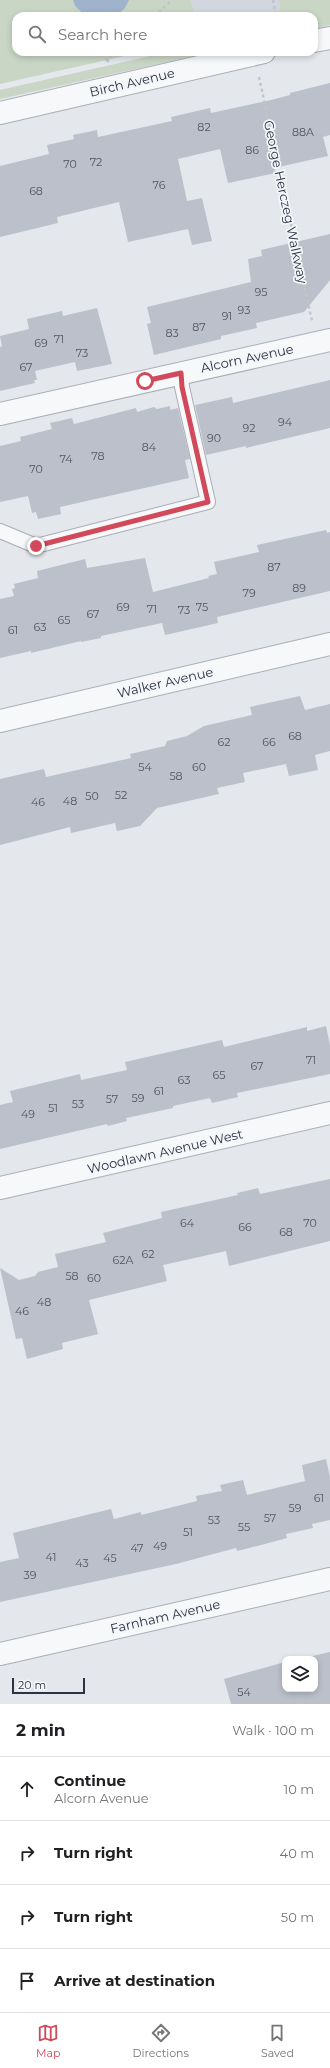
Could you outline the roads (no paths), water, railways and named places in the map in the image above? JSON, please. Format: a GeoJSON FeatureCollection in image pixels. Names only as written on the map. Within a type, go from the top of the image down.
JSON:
{"type":"FeatureCollection","features":[{"type":"Feature","properties":{"kind":"street"},"geometry":{"type":"LineString","coordinates":[[318,40],[330,38]]}},
{"type":"Feature","properties":{"kind":"street","name":"Birch Avenue"},"geometry":{"type":"LineString","coordinates":[[0,113],[247,56]]}},
{"type":"Feature","properties":{"kind":"street","name":"Alcorn Avenue"},"geometry":{"type":"LineString","coordinates":[[0,414],[330,340]]}},
{"type":"Feature","properties":{"kind":"street","name":"Walker Avenue"},"geometry":{"type":"LineString","coordinates":[[0,721],[330,644]]}},
{"type":"Feature","properties":{"kind":"street","name":"Woodlawn Avenue West"},"geometry":{"type":"LineString","coordinates":[[0,1188],[330,1113]]}},
{"type":"Feature","properties":{"kind":"street","name":"Farnham Avenue"},"geometry":{"type":"LineString","coordinates":[[0,1654],[330,1579]]}},
{"type":"Feature","properties":{"kind":"lane"},"geometry":{"type":"LineString","coordinates":[[0,531],[36,546],[208,502],[182,387],[181,373]]}},
{"type":"Feature","properties":{"kind":"water"},"geometry":{"type":"Polygon","coordinates":[[[73,0],[129,0],[125,8],[120,12],[82,12],[75,6],[73,0]]]}}]}
